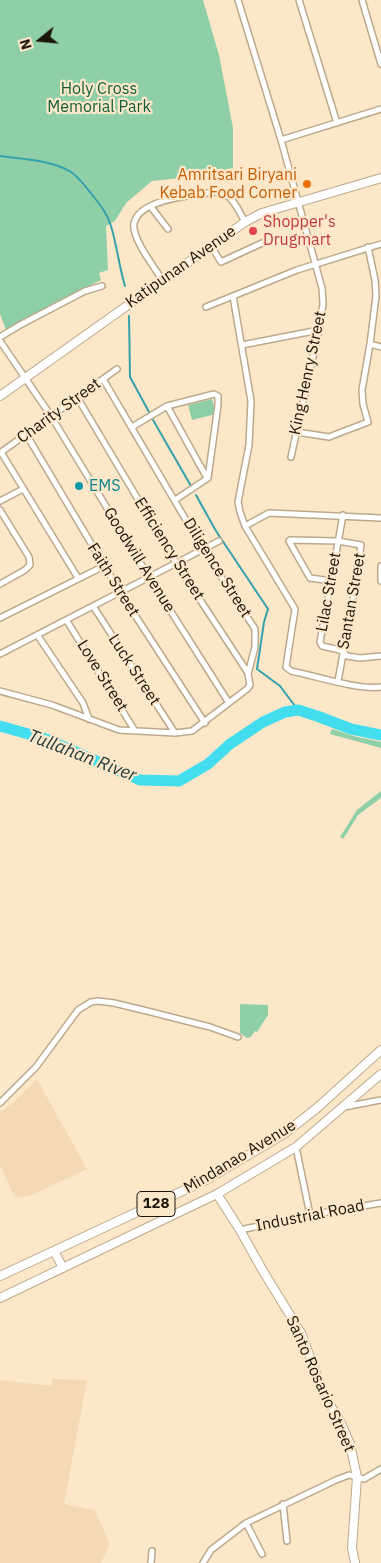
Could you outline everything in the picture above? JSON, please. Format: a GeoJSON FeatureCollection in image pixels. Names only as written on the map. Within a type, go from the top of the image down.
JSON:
{"type":"FeatureCollection","features":[{"type":"Feature","properties":{"kind":"main road","name":"Katipunan Avenue"},"geometry":{"type":"LineString","coordinates":[[0,396],[245,222],[262,213],[381,178]]}},
{"type":"Feature","properties":{"kind":"main road","name":"Mindanao Avenue"},"geometry":{"type":"LineString","coordinates":[[0,1276],[206,1180],[284,1134],[317,1108],[381,1050]]}},
{"type":"Feature","properties":{"kind":"main road","name":"Mindanao Avenue"},"geometry":{"type":"LineString","coordinates":[[0,1298],[217,1194],[296,1147],[381,1074]]}},
{"type":"Feature","properties":{"kind":"main road","name":"Santo Rosario Street"},"geometry":{"type":"LineString","coordinates":[[217,1194],[301,1333],[326,1397],[340,1421],[350,1444],[357,1477],[352,1548],[355,1563]]}},
{"type":"Feature","properties":{"kind":"main road"},"geometry":{"type":"LineString","coordinates":[[54,1251],[63,1268]]}},
{"type":"Feature","properties":{"kind":"street","name":"King Henry Street"},"geometry":{"type":"LineString","coordinates":[[238,0],[281,140],[316,263],[323,297],[319,330],[291,457]]}},
{"type":"Feature","properties":{"kind":"street"},"geometry":{"type":"LineString","coordinates":[[299,0],[337,124]]}},
{"type":"Feature","properties":{"kind":"street"},"geometry":{"type":"LineString","coordinates":[[362,0],[381,64]]}},
{"type":"Feature","properties":{"kind":"street"},"geometry":{"type":"LineString","coordinates":[[281,140],[381,109]]}},
{"type":"Feature","properties":{"kind":"street"},"geometry":{"type":"LineString","coordinates":[[163,281],[141,247],[134,229],[134,222],[140,213],[157,203],[183,196],[220,192],[231,199],[245,222]]}},
{"type":"Feature","properties":{"kind":"street"},"geometry":{"type":"LineString","coordinates":[[151,207],[168,229]]}},
{"type":"Feature","properties":{"kind":"street"},"geometry":{"type":"LineString","coordinates":[[211,246],[221,262],[262,242]]}},
{"type":"Feature","properties":{"kind":"street"},"geometry":{"type":"LineString","coordinates":[[206,307],[316,263],[381,244]]}},
{"type":"Feature","properties":{"kind":"street"},"geometry":{"type":"LineString","coordinates":[[297,432],[329,436],[368,422],[363,404],[362,390],[379,296],[368,248]]}},
{"type":"Feature","properties":{"kind":"street"},"geometry":{"type":"LineString","coordinates":[[0,337],[85,291],[102,286]]}},
{"type":"Feature","properties":{"kind":"street"},"geometry":{"type":"LineString","coordinates":[[233,296],[251,400],[249,445],[238,502],[245,526],[295,609],[286,667],[291,671],[365,687],[381,686]]}},
{"type":"Feature","properties":{"kind":"street"},"geometry":{"type":"LineString","coordinates":[[242,345],[319,330]]}},
{"type":"Feature","properties":{"kind":"street","name":"Goodwill Avenue"},"geometry":{"type":"LineString","coordinates":[[0,341],[51,416],[149,577],[229,703]]}},
{"type":"Feature","properties":{"kind":"street"},"geometry":{"type":"LineString","coordinates":[[370,344],[381,346]]}},
{"type":"Feature","properties":{"kind":"street","name":"Charity Street"},"geometry":{"type":"LineString","coordinates":[[0,453],[117,369]]}},
{"type":"Feature","properties":{"kind":"street","name":"Diligence Street"},"geometry":{"type":"LineString","coordinates":[[0,691],[52,706],[119,730],[175,733],[192,731],[250,685],[248,674],[255,647],[255,629],[203,549],[103,379]]}},
{"type":"Feature","properties":{"kind":"street"},"geometry":{"type":"LineString","coordinates":[[132,427],[167,406],[214,394],[218,396],[208,478],[175,500]]}},
{"type":"Feature","properties":{"kind":"street","name":"Efficiency Street"},"geometry":{"type":"LineString","coordinates":[[77,397],[176,563],[248,674]]}},
{"type":"Feature","properties":{"kind":"street"},"geometry":{"type":"LineString","coordinates":[[167,406],[208,478]]}},
{"type":"Feature","properties":{"kind":"street","name":"Faith Street"},"geometry":{"type":"LineString","coordinates":[[26,434],[120,592],[204,723]]}},
{"type":"Feature","properties":{"kind":"street"},"geometry":{"type":"LineString","coordinates":[[0,453],[78,578]]}},
{"type":"Feature","properties":{"kind":"street"},"geometry":{"type":"LineString","coordinates":[[0,501],[24,490]]}},
{"type":"Feature","properties":{"kind":"street"},"geometry":{"type":"LineString","coordinates":[[0,510],[29,557],[30,565],[25,570],[0,584]]}},
{"type":"Feature","properties":{"kind":"street"},"geometry":{"type":"LineString","coordinates":[[245,526],[268,513],[381,518]]}},
{"type":"Feature","properties":{"kind":"street","name":"Lilac Street"},"geometry":{"type":"LineString","coordinates":[[343,515],[320,642],[322,646],[340,650],[343,653]]}},
{"type":"Feature","properties":{"kind":"street"},"geometry":{"type":"LineString","coordinates":[[332,581],[310,578],[289,541],[293,539],[338,541]]}},
{"type":"Feature","properties":{"kind":"street"},"geometry":{"type":"LineString","coordinates":[[0,654],[219,541]]}},
{"type":"Feature","properties":{"kind":"street","name":"Santan Street"},"geometry":{"type":"LineString","coordinates":[[338,541],[360,544],[362,546],[338,681]]}},
{"type":"Feature","properties":{"kind":"street"},"geometry":{"type":"LineString","coordinates":[[0,618],[104,566]]}},
{"type":"Feature","properties":{"kind":"street"},"geometry":{"type":"LineString","coordinates":[[381,566],[381,580]]}},
{"type":"Feature","properties":{"kind":"street","name":"Luck Street"},"geometry":{"type":"LineString","coordinates":[[92,606],[175,733]]}},
{"type":"Feature","properties":{"kind":"street","name":"Love Street"},"geometry":{"type":"LineString","coordinates":[[67,621],[136,732]]}},
{"type":"Feature","properties":{"kind":"street"},"geometry":{"type":"LineString","coordinates":[[38,636],[83,703],[89,719]]}},
{"type":"Feature","properties":{"kind":"street"},"geometry":{"type":"LineString","coordinates":[[343,653],[346,656],[360,658],[381,656]]}},
{"type":"Feature","properties":{"kind":"street"},"geometry":{"type":"LineString","coordinates":[[0,1103],[36,1067],[78,1010],[91,1002],[98,1001],[151,1012],[210,1027],[238,1037]]}},
{"type":"Feature","properties":{"kind":"street"},"geometry":{"type":"LineString","coordinates":[[343,1107],[381,1100]]}},
{"type":"Feature","properties":{"kind":"street"},"geometry":{"type":"LineString","coordinates":[[296,1147],[310,1215]]}},
{"type":"Feature","properties":{"kind":"street","name":"Industrial Road"},"geometry":{"type":"LineString","coordinates":[[240,1230],[310,1215],[381,1204]]}},
{"type":"Feature","properties":{"kind":"street"},"geometry":{"type":"LineString","coordinates":[[203,1563],[211,1550],[246,1523],[283,1504],[349,1475],[364,1479],[381,1469]]}},
{"type":"Feature","properties":{"kind":"street"},"geometry":{"type":"LineString","coordinates":[[283,1504],[287,1541]]}},
{"type":"Feature","properties":{"kind":"street"},"geometry":{"type":"LineString","coordinates":[[246,1523],[262,1554]]}},
{"type":"Feature","properties":{"kind":"street"},"geometry":{"type":"LineString","coordinates":[[151,1563],[152,1551]]}},
{"type":"Feature","properties":{"kind":"shaded area"},"geometry":{"type":"Polygon","coordinates":[[[37,1079],[87,1169],[30,1196],[15,1198],[0,1165],[0,1112],[14,1102],[37,1079]]]}},
{"type":"Feature","properties":{"kind":"shaded area"},"geometry":{"type":"Polygon","coordinates":[[[52,1379],[87,1380],[64,1504],[95,1510],[110,1544],[101,1563],[0,1563],[0,1380],[51,1386],[52,1379]]]}},
{"type":"Feature","properties":{"kind":"green space","name":"Holy Cross Memorial Park"},"geometry":{"type":"Polygon","coordinates":[[[0,0],[203,0],[219,55],[233,128],[233,168],[199,176],[152,181],[126,203],[115,221],[106,226],[108,270],[99,273],[101,280],[6,330],[0,314],[0,0]]]}},
{"type":"Feature","properties":{"kind":"green space"},"geometry":{"type":"Polygon","coordinates":[[[212,399],[216,414],[192,420],[188,405],[212,399]]]}},
{"type":"Feature","properties":{"kind":"green space"},"geometry":{"type":"Polygon","coordinates":[[[332,729],[381,742],[381,748],[330,734],[332,729]]]}},
{"type":"Feature","properties":{"kind":"green space"},"geometry":{"type":"Polygon","coordinates":[[[381,791],[381,798],[358,815],[343,839],[340,837],[357,810],[381,791]]]}},
{"type":"Feature","properties":{"kind":"green space"},"geometry":{"type":"Polygon","coordinates":[[[240,1004],[268,1005],[268,1015],[257,1032],[255,1031],[251,1037],[247,1038],[240,1033],[240,1004]]]}},
{"type":"Feature","properties":{"kind":"waterway"},"geometry":{"type":"LineString","coordinates":[[0,156],[55,165],[64,168],[77,177],[108,218],[125,286]]}},
{"type":"Feature","properties":{"kind":"waterway"},"geometry":{"type":"LineString","coordinates":[[129,316],[130,377],[149,412]]}},
{"type":"Feature","properties":{"kind":"waterway"},"geometry":{"type":"LineString","coordinates":[[153,420],[191,486]]}},
{"type":"Feature","properties":{"kind":"waterway"},"geometry":{"type":"LineString","coordinates":[[196,495],[216,531],[268,609],[264,622],[257,669],[280,686],[298,710]]}},
{"type":"Feature","properties":{"kind":"waterway","name":"Tullahan River"},"geometry":{"type":"LineString","coordinates":[[0,726],[46,739],[140,780],[179,781],[208,764],[230,744],[263,722],[285,712],[298,710],[351,729],[381,735]]}},
{"type":"Feature","properties":{"kind":"place","name":"Amritsari Biryani Kebab Food Corner"},"geometry":{"type":"Point","coordinates":[307,184]}},
{"type":"Feature","properties":{"kind":"place","name":"Shopper's Drugmart"},"geometry":{"type":"Point","coordinates":[253,231]}},
{"type":"Feature","properties":{"kind":"place","name":"EMS"},"geometry":{"type":"Point","coordinates":[79,486]}}]}
